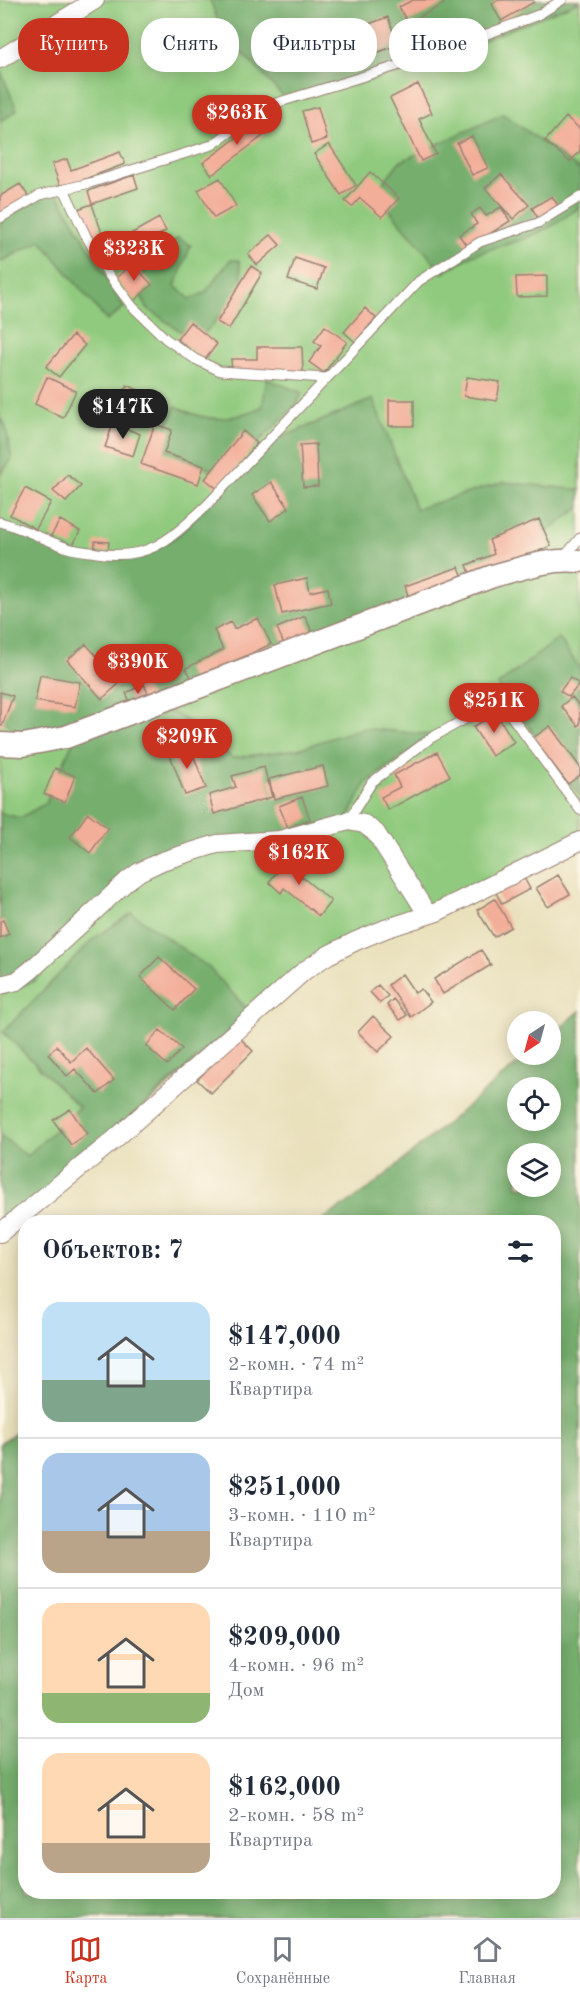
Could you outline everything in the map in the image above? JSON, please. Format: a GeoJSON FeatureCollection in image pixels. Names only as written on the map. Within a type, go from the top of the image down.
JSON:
{"type":"FeatureCollection","features":[{"type":"Feature","properties":{"kind":"street"},"geometry":{"type":"LineString","coordinates":[[0,59],[95,0]]}},
{"type":"Feature","properties":{"kind":"street"},"geometry":{"type":"LineString","coordinates":[[0,744],[23,745],[66,737],[493,576],[548,561],[572,560]]}},
{"type":"Feature","properties":{"kind":"street"},"geometry":{"type":"LineString","coordinates":[[1,986],[17,981],[32,970],[127,881],[148,867],[212,845],[280,840],[348,821],[364,824],[376,832],[428,915]]}},
{"type":"Feature","properties":{"kind":"street"},"geometry":{"type":"LineString","coordinates":[[22,1215],[116,1139],[304,971],[328,955],[356,941],[428,915],[580,841]]}},
{"type":"Feature","properties":{"kind":"street"},"geometry":{"type":"LineString","coordinates":[[0,1233],[18,1218]]}},
{"type":"Feature","properties":{"kind":"lane"},"geometry":{"type":"LineString","coordinates":[[0,218],[34,198],[212,145],[273,104],[420,59],[538,15],[562,0]]}},
{"type":"Feature","properties":{"kind":"lane"},"geometry":{"type":"LineString","coordinates":[[64,189],[86,236],[108,274],[132,306],[166,339],[206,366],[220,371],[325,378]]}},
{"type":"Feature","properties":{"kind":"lane"},"geometry":{"type":"LineString","coordinates":[[0,522],[68,548],[106,554],[124,554],[150,549],[168,540],[206,506],[419,281],[480,242],[538,223],[580,197]]}},
{"type":"Feature","properties":{"kind":"lane"},"geometry":{"type":"LineString","coordinates":[[572,560],[580,538]]}},
{"type":"Feature","properties":{"kind":"lane"},"geometry":{"type":"LineString","coordinates":[[348,821],[372,782],[431,738],[498,702],[580,810]]}},
{"type":"Feature","properties":{"kind":"green space"},"geometry":{"type":"Polygon","coordinates":[[[0,0],[580,0],[580,837],[425,908],[330,946],[0,1231],[0,0]]]}},
{"type":"Feature","properties":{"kind":"green space"},"geometry":{"type":"Polygon","coordinates":[[[210,0],[580,0],[488,38],[488,18],[389,18],[389,72],[401,72],[287,101],[260,72],[377,72],[377,18],[251,18],[251,62],[239,49],[239,18],[217,18],[210,0]]]}},
{"type":"Feature","properties":{"kind":"green space"},"geometry":{"type":"Polygon","coordinates":[[[0,69],[17,110],[0,122],[0,69]]]}},
{"type":"Feature","properties":{"kind":"green space"},"geometry":{"type":"Polygon","coordinates":[[[503,114],[580,170],[580,207],[552,226],[524,239],[472,255],[443,273],[375,193],[399,162],[503,114]]]}},
{"type":"Feature","properties":{"kind":"green space"},"geometry":{"type":"Polygon","coordinates":[[[57,193],[124,307],[107,321],[41,241],[0,262],[0,223],[37,199],[57,193]]]}},
{"type":"Feature","properties":{"kind":"green space"},"geometry":{"type":"Polygon","coordinates":[[[178,238],[191,245],[175,286],[190,299],[205,293],[230,260],[239,260],[244,292],[196,342],[147,308],[136,285],[155,254],[178,238]]]}},
{"type":"Feature","properties":{"kind":"green space"},"geometry":{"type":"Polygon","coordinates":[[[267,379],[302,393],[297,404],[224,476],[156,445],[176,406],[198,416],[229,418],[262,407],[267,379]]]}},
{"type":"Feature","properties":{"kind":"green space"},"geometry":{"type":"Polygon","coordinates":[[[373,399],[416,509],[503,482],[580,490],[580,507],[529,545],[532,561],[149,700],[199,727],[232,758],[298,749],[362,728],[432,735],[366,783],[348,818],[285,834],[218,843],[135,880],[34,981],[4,993],[0,992],[0,813],[20,818],[46,803],[77,732],[27,738],[0,718],[0,526],[79,554],[107,559],[145,556],[180,534],[266,444],[373,399]]]}},
{"type":"Feature","properties":{"kind":"green space"},"geometry":{"type":"Polygon","coordinates":[[[0,418],[5,424],[12,459],[0,475],[0,418]]]}},
{"type":"Feature","properties":{"kind":"green space"},"geometry":{"type":"Polygon","coordinates":[[[559,638],[580,669],[580,796],[498,685],[559,638]]]}},
{"type":"Feature","properties":{"kind":"green space"},"geometry":{"type":"Polygon","coordinates":[[[132,913],[208,967],[250,1012],[0,1231],[0,1135],[27,1156],[79,1107],[3,1032],[93,939],[132,913]]]}},
{"type":"Feature","properties":{"kind":"green space"},"geometry":{"type":"Polygon","coordinates":[[[580,1011],[580,1918],[0,1918],[0,1443],[18,1431],[18,1899],[561,1899],[561,1215],[330,1215],[370,1188],[516,1065],[561,1065],[561,1027],[580,1011]]]}},
{"type":"Feature","properties":{"kind":"building"},"geometry":{"type":"Polygon","coordinates":[[[413,0],[442,0],[444,4],[417,18],[405,18],[399,7],[413,0]]]}},
{"type":"Feature","properties":{"kind":"building"},"geometry":{"type":"Polygon","coordinates":[[[498,0],[533,0],[534,2],[501,21],[492,4],[498,0]]]}},
{"type":"Feature","properties":{"kind":"building"},"geometry":{"type":"Polygon","coordinates":[[[388,17],[389,20],[389,48],[377,53],[377,21],[388,17]]]}},
{"type":"Feature","properties":{"kind":"building"},"geometry":{"type":"Polygon","coordinates":[[[418,84],[432,113],[419,119],[436,154],[421,161],[390,98],[418,84]]]}},
{"type":"Feature","properties":{"kind":"building"},"geometry":{"type":"Polygon","coordinates":[[[318,107],[327,139],[311,144],[302,111],[318,107]]]}},
{"type":"Feature","properties":{"kind":"building"},"geometry":{"type":"Polygon","coordinates":[[[566,117],[580,129],[580,151],[570,162],[545,141],[566,117]]]}},
{"type":"Feature","properties":{"kind":"building"},"geometry":{"type":"Polygon","coordinates":[[[263,118],[272,129],[212,175],[203,163],[263,118]]]}},
{"type":"Feature","properties":{"kind":"building"},"geometry":{"type":"Polygon","coordinates":[[[472,136],[488,168],[472,175],[457,143],[472,136]]]}},
{"type":"Feature","properties":{"kind":"building"},"geometry":{"type":"Polygon","coordinates":[[[329,144],[356,185],[341,195],[314,154],[329,144]]]}},
{"type":"Feature","properties":{"kind":"building"},"geometry":{"type":"Polygon","coordinates":[[[120,152],[125,164],[61,188],[52,164],[67,159],[71,170],[120,152]]]}},
{"type":"Feature","properties":{"kind":"building"},"geometry":{"type":"Polygon","coordinates":[[[370,172],[399,198],[382,217],[360,198],[352,207],[345,201],[370,172]]]}},
{"type":"Feature","properties":{"kind":"building"},"geometry":{"type":"Polygon","coordinates":[[[501,174],[529,205],[513,219],[485,188],[501,174]]]}},
{"type":"Feature","properties":{"kind":"building"},"geometry":{"type":"Polygon","coordinates":[[[134,175],[138,188],[92,204],[88,191],[134,175]]]}},
{"type":"Feature","properties":{"kind":"building"},"geometry":{"type":"Polygon","coordinates":[[[220,178],[236,206],[214,218],[198,190],[220,178]]]}},
{"type":"Feature","properties":{"kind":"building"},"geometry":{"type":"Polygon","coordinates":[[[20,184],[29,197],[0,215],[0,196],[20,184]]]}},
{"type":"Feature","properties":{"kind":"building"},"geometry":{"type":"Polygon","coordinates":[[[552,196],[559,207],[539,220],[532,208],[552,196]]]}},
{"type":"Feature","properties":{"kind":"building"},"geometry":{"type":"Polygon","coordinates":[[[92,204],[103,236],[89,241],[78,209],[92,204]]]}},
{"type":"Feature","properties":{"kind":"building"},"geometry":{"type":"Polygon","coordinates":[[[501,207],[510,221],[468,248],[459,235],[477,224],[471,214],[480,208],[486,216],[501,207]]]}},
{"type":"Feature","properties":{"kind":"building"},"geometry":{"type":"Polygon","coordinates":[[[159,218],[166,231],[108,264],[100,251],[159,218]]]}},
{"type":"Feature","properties":{"kind":"building"},"geometry":{"type":"Polygon","coordinates":[[[271,235],[280,245],[257,265],[248,254],[271,235]]]}},
{"type":"Feature","properties":{"kind":"building"},"geometry":{"type":"Polygon","coordinates":[[[295,258],[324,268],[317,289],[288,280],[295,258]]]}},
{"type":"Feature","properties":{"kind":"building"},"geometry":{"type":"Polygon","coordinates":[[[133,263],[152,285],[134,301],[115,279],[133,263]]]}},
{"type":"Feature","properties":{"kind":"building"},"geometry":{"type":"Polygon","coordinates":[[[251,266],[262,273],[229,329],[217,322],[251,266]]]}},
{"type":"Feature","properties":{"kind":"building"},"geometry":{"type":"Polygon","coordinates":[[[547,276],[547,296],[517,297],[516,277],[547,276]]]}},
{"type":"Feature","properties":{"kind":"building"},"geometry":{"type":"Polygon","coordinates":[[[365,308],[376,318],[355,342],[344,332],[365,308]]]}},
{"type":"Feature","properties":{"kind":"building"},"geometry":{"type":"Polygon","coordinates":[[[190,322],[217,344],[204,361],[177,339],[190,322]]]}},
{"type":"Feature","properties":{"kind":"building"},"geometry":{"type":"Polygon","coordinates":[[[325,326],[347,342],[324,373],[309,362],[321,346],[314,341],[325,326]]]}},
{"type":"Feature","properties":{"kind":"building"},"geometry":{"type":"Polygon","coordinates":[[[73,335],[85,345],[59,377],[46,367],[73,335]]]}},
{"type":"Feature","properties":{"kind":"building"},"geometry":{"type":"Polygon","coordinates":[[[257,347],[302,347],[303,372],[232,372],[231,359],[257,359],[257,347]]]}},
{"type":"Feature","properties":{"kind":"building"},"geometry":{"type":"Polygon","coordinates":[[[47,377],[76,391],[63,418],[35,404],[47,377]]]}},
{"type":"Feature","properties":{"kind":"building"},"geometry":{"type":"Polygon","coordinates":[[[467,377],[500,382],[497,401],[464,396],[467,377]]]}},
{"type":"Feature","properties":{"kind":"building"},"geometry":{"type":"Polygon","coordinates":[[[127,385],[143,392],[131,415],[116,408],[127,385]]]}},
{"type":"Feature","properties":{"kind":"building"},"geometry":{"type":"Polygon","coordinates":[[[389,400],[414,400],[414,426],[389,426],[389,400]]]}},
{"type":"Feature","properties":{"kind":"building"},"geometry":{"type":"Polygon","coordinates":[[[113,424],[140,434],[133,456],[105,447],[113,424]]]}},
{"type":"Feature","properties":{"kind":"building"},"geometry":{"type":"Polygon","coordinates":[[[155,424],[172,430],[164,453],[204,466],[198,484],[141,464],[155,424]]]}},
{"type":"Feature","properties":{"kind":"building"},"geometry":{"type":"Polygon","coordinates":[[[243,431],[257,443],[219,490],[205,479],[243,431]]]}},
{"type":"Feature","properties":{"kind":"building"},"geometry":{"type":"Polygon","coordinates":[[[316,444],[318,486],[303,487],[300,445],[316,444]]]}},
{"type":"Feature","properties":{"kind":"building"},"geometry":{"type":"Polygon","coordinates":[[[68,475],[81,486],[66,502],[53,491],[68,475]]]}},
{"type":"Feature","properties":{"kind":"building"},"geometry":{"type":"Polygon","coordinates":[[[271,482],[289,508],[270,521],[252,495],[271,482]]]}},
{"type":"Feature","properties":{"kind":"building"},"geometry":{"type":"Polygon","coordinates":[[[25,488],[51,502],[36,529],[10,515],[25,488]]]}},
{"type":"Feature","properties":{"kind":"building"},"geometry":{"type":"Polygon","coordinates":[[[539,519],[551,546],[472,579],[467,565],[494,554],[489,540],[539,519]]]}},
{"type":"Feature","properties":{"kind":"building"},"geometry":{"type":"Polygon","coordinates":[[[60,520],[80,531],[72,547],[51,536],[60,520]]]}},
{"type":"Feature","properties":{"kind":"building"},"geometry":{"type":"Polygon","coordinates":[[[95,541],[109,542],[108,553],[94,552],[95,541]]]}},
{"type":"Feature","properties":{"kind":"building"},"geometry":{"type":"Polygon","coordinates":[[[459,567],[465,582],[410,602],[405,586],[459,567]]]}},
{"type":"Feature","properties":{"kind":"building"},"geometry":{"type":"Polygon","coordinates":[[[307,578],[310,592],[328,588],[331,603],[282,614],[275,585],[307,578]]]}},
{"type":"Feature","properties":{"kind":"building"},"geometry":{"type":"Polygon","coordinates":[[[305,616],[312,632],[284,644],[277,628],[305,616]]]}},
{"type":"Feature","properties":{"kind":"building"},"geometry":{"type":"Polygon","coordinates":[[[258,618],[271,644],[193,681],[186,668],[223,650],[214,630],[231,622],[234,629],[258,618]]]}},
{"type":"Feature","properties":{"kind":"building"},"geometry":{"type":"Polygon","coordinates":[[[86,644],[120,683],[102,699],[67,660],[86,644]]]}},
{"type":"Feature","properties":{"kind":"building"},"geometry":{"type":"Polygon","coordinates":[[[40,675],[80,682],[75,707],[35,701],[40,675]]]}},
{"type":"Feature","properties":{"kind":"building"},"geometry":{"type":"Polygon","coordinates":[[[570,678],[579,684],[569,697],[560,691],[570,678]]]}},
{"type":"Feature","properties":{"kind":"building"},"geometry":{"type":"Polygon","coordinates":[[[144,684],[150,698],[132,706],[126,693],[144,684]]]}},
{"type":"Feature","properties":{"kind":"building"},"geometry":{"type":"Polygon","coordinates":[[[0,692],[13,696],[2,726],[0,725],[0,692]]]}},
{"type":"Feature","properties":{"kind":"building"},"geometry":{"type":"Polygon","coordinates":[[[572,697],[580,707],[578,726],[561,706],[572,697]]]}},
{"type":"Feature","properties":{"kind":"building"},"geometry":{"type":"Polygon","coordinates":[[[496,713],[514,742],[492,756],[473,727],[496,713]]]}},
{"type":"Feature","properties":{"kind":"building"},"geometry":{"type":"Polygon","coordinates":[[[550,726],[580,767],[580,775],[568,784],[533,738],[550,726]]]}},
{"type":"Feature","properties":{"kind":"building"},"geometry":{"type":"Polygon","coordinates":[[[189,744],[206,788],[185,795],[169,752],[189,744]]]}},
{"type":"Feature","properties":{"kind":"building"},"geometry":{"type":"Polygon","coordinates":[[[437,752],[450,776],[388,810],[381,797],[400,787],[394,775],[437,752]]]}},
{"type":"Feature","properties":{"kind":"building"},"geometry":{"type":"Polygon","coordinates":[[[323,766],[328,786],[274,799],[269,779],[323,766]]]}},
{"type":"Feature","properties":{"kind":"building"},"geometry":{"type":"Polygon","coordinates":[[[264,767],[272,797],[214,814],[209,795],[236,787],[232,776],[264,767]]]}},
{"type":"Feature","properties":{"kind":"building"},"geometry":{"type":"Polygon","coordinates":[[[55,768],[75,776],[65,802],[44,794],[55,768]]]}},
{"type":"Feature","properties":{"kind":"building"},"geometry":{"type":"Polygon","coordinates":[[[302,797],[310,819],[288,828],[279,806],[302,797]]]}},
{"type":"Feature","properties":{"kind":"building"},"geometry":{"type":"Polygon","coordinates":[[[88,813],[108,828],[90,853],[70,837],[88,813]]]}},
{"type":"Feature","properties":{"kind":"building"},"geometry":{"type":"Polygon","coordinates":[[[291,855],[303,864],[296,872],[331,901],[319,916],[284,888],[281,893],[269,882],[291,855]]]}},
{"type":"Feature","properties":{"kind":"building"},"geometry":{"type":"Polygon","coordinates":[[[522,874],[530,889],[502,904],[494,889],[522,874]]]}},
{"type":"Feature","properties":{"kind":"building"},"geometry":{"type":"Polygon","coordinates":[[[558,875],[570,894],[548,907],[536,888],[558,875]]]}},
{"type":"Feature","properties":{"kind":"building"},"geometry":{"type":"Polygon","coordinates":[[[495,899],[511,927],[494,937],[477,910],[495,899]]]}},
{"type":"Feature","properties":{"kind":"building"},"geometry":{"type":"Polygon","coordinates":[[[3,920],[9,934],[0,938],[0,921],[3,920]]]}},
{"type":"Feature","properties":{"kind":"building"},"geometry":{"type":"Polygon","coordinates":[[[481,950],[491,965],[443,994],[434,979],[481,950]]]}},
{"type":"Feature","properties":{"kind":"building"},"geometry":{"type":"Polygon","coordinates":[[[159,957],[194,989],[175,1010],[140,977],[159,957]]]}},
{"type":"Feature","properties":{"kind":"building"},"geometry":{"type":"Polygon","coordinates":[[[402,974],[415,993],[421,989],[431,1002],[411,1017],[388,985],[402,974]]]}},
{"type":"Feature","properties":{"kind":"building"},"geometry":{"type":"Polygon","coordinates":[[[378,985],[388,996],[380,1003],[370,992],[378,985]]]}},
{"type":"Feature","properties":{"kind":"building"},"geometry":{"type":"Polygon","coordinates":[[[393,999],[407,1015],[400,1020],[387,1005],[393,999]]]}},
{"type":"Feature","properties":{"kind":"building"},"geometry":{"type":"Polygon","coordinates":[[[373,1016],[394,1036],[378,1052],[358,1032],[373,1016]]]}},
{"type":"Feature","properties":{"kind":"building"},"geometry":{"type":"Polygon","coordinates":[[[160,1030],[182,1049],[167,1065],[146,1046],[160,1030]]]}},
{"type":"Feature","properties":{"kind":"building"},"geometry":{"type":"Polygon","coordinates":[[[239,1037],[253,1051],[211,1093],[197,1080],[239,1037]]]}},
{"type":"Feature","properties":{"kind":"building"},"geometry":{"type":"Polygon","coordinates":[[[57,1046],[71,1062],[86,1048],[114,1080],[98,1094],[75,1069],[67,1076],[48,1054],[57,1046]]]}},
{"type":"Feature","properties":{"kind":"building"},"geometry":{"type":"Polygon","coordinates":[[[70,1109],[87,1134],[71,1145],[53,1120],[70,1109]]]}}]}
